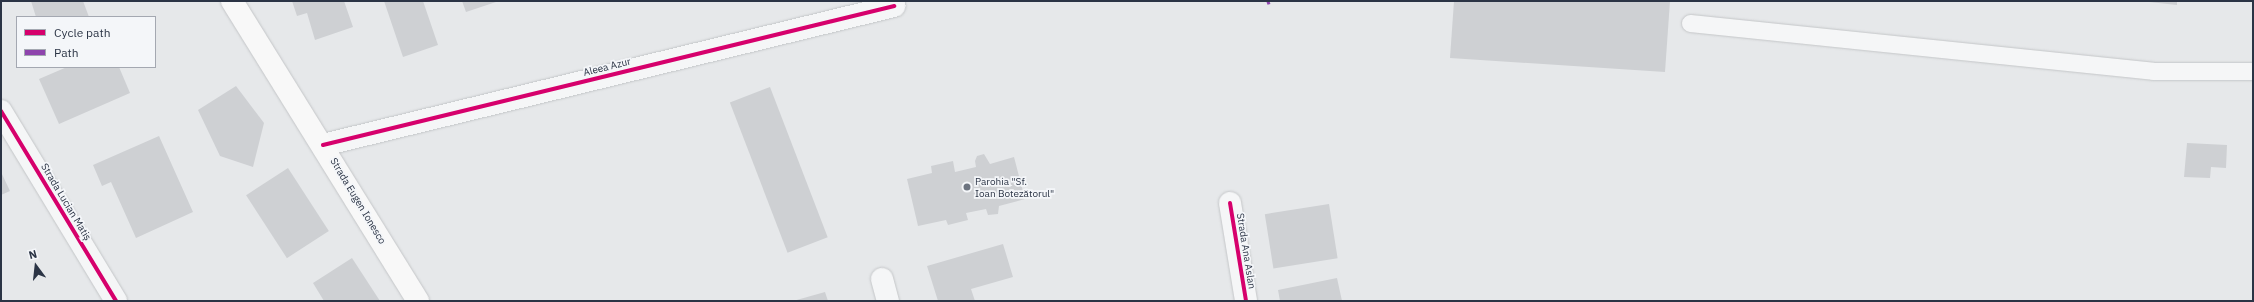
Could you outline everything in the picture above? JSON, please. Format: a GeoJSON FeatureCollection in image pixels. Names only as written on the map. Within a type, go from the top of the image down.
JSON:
{"type":"FeatureCollection","features":[{"type":"Feature","properties":{"kind":"street","name":"Strada Eugen Ionesco"},"geometry":{"type":"LineString","coordinates":[[232,1],[323,145],[418,301]]}},
{"type":"Feature","properties":{"kind":"street","name":"Aleea Azur"},"geometry":{"type":"LineString","coordinates":[[323,145],[894,6]]}},
{"type":"Feature","properties":{"kind":"street","name":"Strada Lucian Matiș"},"geometry":{"type":"LineString","coordinates":[[1,111],[116,301]]}},
{"type":"Feature","properties":{"kind":"street","name":"Strada Ana Aslan"},"geometry":{"type":"LineString","coordinates":[[1230,203],[1246,301]]}},
{"type":"Feature","properties":{"kind":"street"},"geometry":{"type":"LineString","coordinates":[[882,279],[888,301]]}},
{"type":"Feature","properties":{"kind":"lane"},"geometry":{"type":"LineString","coordinates":[[1690,23],[2153,71],[2253,71]]}},
{"type":"Feature","properties":{"kind":"building"},"geometry":{"type":"Polygon","coordinates":[[[31,1],[83,1],[89,16],[36,16],[31,1]]]}},
{"type":"Feature","properties":{"kind":"building"},"geometry":{"type":"Polygon","coordinates":[[[292,1],[344,1],[353,27],[315,40],[307,13],[297,16],[292,1]]]}},
{"type":"Feature","properties":{"kind":"building"},"geometry":{"type":"Polygon","coordinates":[[[384,1],[423,1],[438,45],[403,57],[384,1]]]}},
{"type":"Feature","properties":{"kind":"building"},"geometry":{"type":"Polygon","coordinates":[[[462,1],[499,1],[466,12],[462,1]]]}},
{"type":"Feature","properties":{"kind":"building"},"geometry":{"type":"Polygon","coordinates":[[[1454,1],[1670,1],[1665,72],[1450,58],[1454,1]]]}},
{"type":"Feature","properties":{"kind":"building"},"geometry":{"type":"Polygon","coordinates":[[[2140,1],[2177,1],[2177,5],[2140,1]]]}},
{"type":"Feature","properties":{"kind":"building"},"geometry":{"type":"Polygon","coordinates":[[[65,68],[119,68],[130,93],[59,124],[39,79],[65,68]]]}},
{"type":"Feature","properties":{"kind":"building"},"geometry":{"type":"Polygon","coordinates":[[[236,86],[264,123],[253,167],[220,156],[198,110],[236,86]]]}},
{"type":"Feature","properties":{"kind":"building"},"geometry":{"type":"Polygon","coordinates":[[[770,87],[828,237],[788,253],[730,102],[770,87]]]}},
{"type":"Feature","properties":{"kind":"building"},"geometry":{"type":"Polygon","coordinates":[[[159,136],[193,212],[136,238],[111,182],[102,186],[93,165],[159,136]]]}},
{"type":"Feature","properties":{"kind":"building"},"geometry":{"type":"Polygon","coordinates":[[[2187,143],[2227,145],[2226,168],[2211,167],[2210,178],[2184,177],[2187,143]]]}},
{"type":"Feature","properties":{"kind":"building"},"geometry":{"type":"Polygon","coordinates":[[[984,154],[990,164],[1014,157],[1025,199],[999,206],[998,214],[988,215],[986,209],[966,213],[968,220],[948,225],[946,220],[918,226],[907,179],[932,173],[931,166],[953,161],[955,172],[976,167],[975,161],[977,156],[984,154]]]}},
{"type":"Feature","properties":{"kind":"building"},"geometry":{"type":"Polygon","coordinates":[[[288,168],[329,231],[287,258],[246,195],[288,168]]]}},
{"type":"Feature","properties":{"kind":"building"},"geometry":{"type":"Polygon","coordinates":[[[1,172],[10,191],[1,195],[1,172]]]}},
{"type":"Feature","properties":{"kind":"building"},"geometry":{"type":"Polygon","coordinates":[[[1329,204],[1338,258],[1273,268],[1265,214],[1329,204]]]}},
{"type":"Feature","properties":{"kind":"building"},"geometry":{"type":"Polygon","coordinates":[[[1003,244],[1013,277],[971,289],[975,301],[938,301],[927,266],[1003,244]]]}},
{"type":"Feature","properties":{"kind":"building"},"geometry":{"type":"Polygon","coordinates":[[[352,258],[380,301],[324,301],[313,283],[352,258]]]}},
{"type":"Feature","properties":{"kind":"building"},"geometry":{"type":"Polygon","coordinates":[[[1337,278],[1342,301],[1280,301],[1278,290],[1337,278]]]}},
{"type":"Feature","properties":{"kind":"building"},"geometry":{"type":"Polygon","coordinates":[[[825,292],[828,301],[793,301],[825,292]]]}},
{"type":"Feature","properties":{"kind":"cycle path"},"geometry":{"type":"LineString","coordinates":[[323,145],[894,6]]}},
{"type":"Feature","properties":{"kind":"cycle path"},"geometry":{"type":"LineString","coordinates":[[1,111],[116,301]]}},
{"type":"Feature","properties":{"kind":"cycle path"},"geometry":{"type":"LineString","coordinates":[[1230,203],[1246,301]]}},
{"type":"Feature","properties":{"kind":"place","name":"Parohia \"Sf. Ioan Botezătorul\""},"geometry":{"type":"Point","coordinates":[967,187]}}]}
